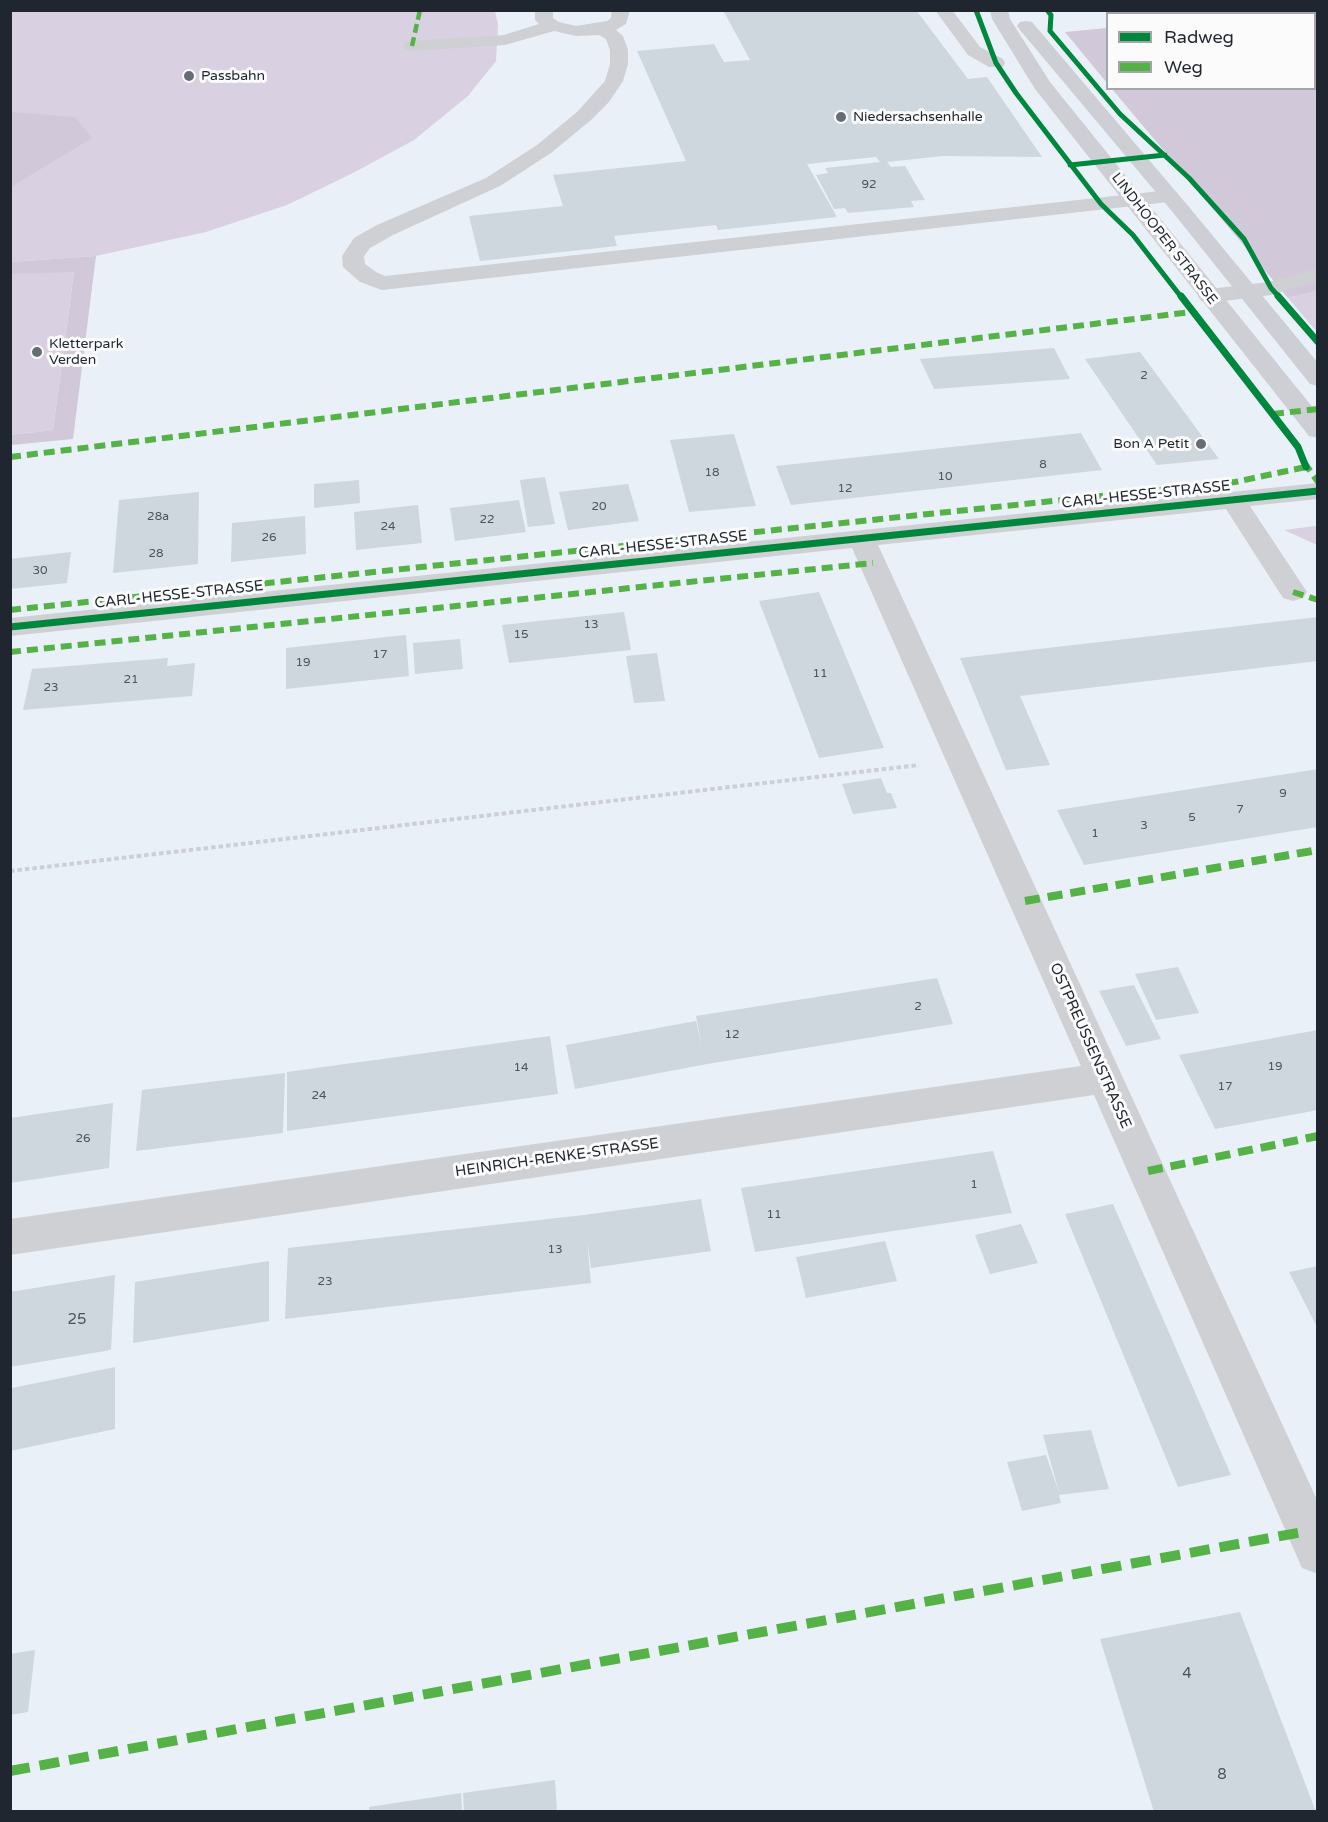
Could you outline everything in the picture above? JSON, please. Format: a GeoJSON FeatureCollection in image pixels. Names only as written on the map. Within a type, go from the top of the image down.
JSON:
{"type":"FeatureCollection","features":[{"type":"Feature","properties":{"kind":"main road","name":"LINDHOOPER STRASSE"},"geometry":{"type":"LineString","coordinates":[[999,10],[1042,85],[1317,431]]}},
{"type":"Feature","properties":{"kind":"main road","name":"LINDHOOPER STRASSE"},"geometry":{"type":"LineString","coordinates":[[1010,10],[1169,196],[1317,379]]}},
{"type":"Feature","properties":{"kind":"street"},"geometry":{"type":"LineString","coordinates":[[412,46],[505,40],[548,18],[576,31],[603,29],[620,20],[623,14],[621,10]]}},
{"type":"Feature","properties":{"kind":"street"},"geometry":{"type":"LineString","coordinates":[[943,10],[974,51],[996,63]]}},
{"type":"Feature","properties":{"kind":"street"},"geometry":{"type":"LineString","coordinates":[[603,29],[614,36],[619,50],[619,64],[614,81],[602,98],[584,116],[544,148],[492,182],[385,230],[363,243],[353,256],[354,267],[382,283],[1169,196]]}},
{"type":"Feature","properties":{"kind":"street"},"geometry":{"type":"LineString","coordinates":[[1209,296],[1271,288],[1317,274]]}},
{"type":"Feature","properties":{"kind":"street","name":"CARL-HESSE-STRASSE"},"geometry":{"type":"LineString","coordinates":[[10,627],[1317,491]]}},
{"type":"Feature","properties":{"kind":"street"},"geometry":{"type":"LineString","coordinates":[[1234,501],[1293,592]]}},
{"type":"Feature","properties":{"kind":"street","name":"OSTPREUSSENSTRASSE"},"geometry":{"type":"LineString","coordinates":[[862,540],[1317,1552]]}},
{"type":"Feature","properties":{"kind":"street","name":"HEINRICH-RENKE-STRASSE"},"geometry":{"type":"LineString","coordinates":[[10,1238],[1104,1078]]}},
{"type":"Feature","properties":{"kind":"path"},"geometry":{"type":"LineString","coordinates":[[10,871],[962,760]]}},
{"type":"Feature","properties":{"kind":"shaded area"},"geometry":{"type":"Polygon","coordinates":[[[11,11],[495,11],[498,25],[496,61],[468,96],[414,140],[287,205],[206,232],[96,256],[11,262],[11,11]]]}},
{"type":"Feature","properties":{"kind":"shaded area"},"geometry":{"type":"Polygon","coordinates":[[[1317,11],[1317,291],[1288,298],[1113,90],[1316,90],[1316,12],[1294,12],[1317,11]]]}},
{"type":"Feature","properties":{"kind":"shaded area"},"geometry":{"type":"Polygon","coordinates":[[[1106,28],[1106,82],[1065,32],[1106,28]]]}},
{"type":"Feature","properties":{"kind":"shaded area"},"geometry":{"type":"Polygon","coordinates":[[[11,112],[75,117],[92,138],[11,187],[11,112]]]}},
{"type":"Feature","properties":{"kind":"shaded area"},"geometry":{"type":"Polygon","coordinates":[[[96,256],[73,439],[11,445],[11,435],[53,430],[74,272],[11,274],[11,262],[96,256]]]}},
{"type":"Feature","properties":{"kind":"shaded area","name":"Kletterpark Verden"},"geometry":{"type":"Polygon","coordinates":[[[74,271],[53,430],[11,435],[10,274],[74,271]]]}},
{"type":"Feature","properties":{"kind":"shaded area"},"geometry":{"type":"Polygon","coordinates":[[[1317,291],[1317,332],[1288,298],[1317,291]]]}},
{"type":"Feature","properties":{"kind":"shaded area"},"geometry":{"type":"Polygon","coordinates":[[[1315,526],[1317,526],[1317,545],[1284,530],[1315,526]]]}},
{"type":"Feature","properties":{"kind":"building","name":"Niedersachsenhalle"},"geometry":{"type":"Polygon","coordinates":[[[723,10],[916,10],[968,79],[987,77],[1042,157],[943,156],[887,162],[891,167],[905,166],[925,200],[911,201],[914,207],[848,213],[845,208],[834,209],[816,175],[828,173],[825,168],[880,162],[876,157],[807,164],[837,217],[718,230],[716,225],[614,236],[617,246],[480,261],[469,216],[563,206],[553,175],[686,161],[637,51],[714,44],[724,62],[750,60],[723,10]]]}},
{"type":"Feature","properties":{"kind":"building"},"geometry":{"type":"Polygon","coordinates":[[[1109,10],[1178,10],[1178,12],[1110,12],[1109,10]]]}},
{"type":"Feature","properties":{"kind":"building"},"geometry":{"type":"Polygon","coordinates":[[[1054,348],[1070,379],[934,389],[920,359],[1054,348]]]}},
{"type":"Feature","properties":{"kind":"building"},"geometry":{"type":"Polygon","coordinates":[[[1140,352],[1219,459],[1157,465],[1085,359],[1140,352]]]}},
{"type":"Feature","properties":{"kind":"building"},"geometry":{"type":"Polygon","coordinates":[[[1081,433],[1102,470],[791,505],[776,466],[1081,433]]]}},
{"type":"Feature","properties":{"kind":"building"},"geometry":{"type":"Polygon","coordinates":[[[734,434],[756,506],[689,512],[670,440],[734,434]]]}},
{"type":"Feature","properties":{"kind":"building"},"geometry":{"type":"Polygon","coordinates":[[[545,477],[555,524],[528,527],[520,480],[545,477]]]}},
{"type":"Feature","properties":{"kind":"building"},"geometry":{"type":"Polygon","coordinates":[[[359,480],[360,503],[314,508],[314,484],[359,480]]]}},
{"type":"Feature","properties":{"kind":"building"},"geometry":{"type":"Polygon","coordinates":[[[628,484],[639,521],[568,530],[559,492],[628,484]]]}},
{"type":"Feature","properties":{"kind":"building"},"geometry":{"type":"Polygon","coordinates":[[[199,492],[198,564],[113,573],[119,500],[199,492]]]}},
{"type":"Feature","properties":{"kind":"building"},"geometry":{"type":"Polygon","coordinates":[[[519,500],[526,532],[455,541],[450,508],[519,500]]]}},
{"type":"Feature","properties":{"kind":"building"},"geometry":{"type":"Polygon","coordinates":[[[418,505],[422,543],[356,550],[354,512],[418,505]]]}},
{"type":"Feature","properties":{"kind":"building"},"geometry":{"type":"Polygon","coordinates":[[[305,516],[306,554],[231,562],[232,523],[305,516]]]}},
{"type":"Feature","properties":{"kind":"building"},"geometry":{"type":"Polygon","coordinates":[[[71,552],[67,583],[10,589],[10,559],[71,552]]]}},
{"type":"Feature","properties":{"kind":"building"},"geometry":{"type":"Polygon","coordinates":[[[819,592],[884,748],[819,758],[759,601],[819,592]]]}},
{"type":"Feature","properties":{"kind":"building"},"geometry":{"type":"Polygon","coordinates":[[[624,612],[631,650],[509,663],[502,625],[624,612]]]}},
{"type":"Feature","properties":{"kind":"building"},"geometry":{"type":"Polygon","coordinates":[[[1318,617],[1318,661],[1020,696],[1050,765],[1006,770],[960,658],[1318,617]]]}},
{"type":"Feature","properties":{"kind":"building"},"geometry":{"type":"Polygon","coordinates":[[[406,635],[409,676],[286,689],[286,648],[406,635]]]}},
{"type":"Feature","properties":{"kind":"building"},"geometry":{"type":"Polygon","coordinates":[[[460,639],[463,669],[415,674],[413,643],[460,639]]]}},
{"type":"Feature","properties":{"kind":"building"},"geometry":{"type":"Polygon","coordinates":[[[657,653],[665,701],[634,703],[626,656],[657,653]]]}},
{"type":"Feature","properties":{"kind":"building"},"geometry":{"type":"Polygon","coordinates":[[[168,658],[167,666],[195,663],[192,696],[23,710],[32,669],[168,658]]]}},
{"type":"Feature","properties":{"kind":"building"},"geometry":{"type":"Polygon","coordinates":[[[1318,769],[1318,827],[1084,865],[1057,810],[1318,769]]]}},
{"type":"Feature","properties":{"kind":"building"},"geometry":{"type":"Polygon","coordinates":[[[881,778],[897,808],[853,814],[842,784],[881,778]]]}},
{"type":"Feature","properties":{"kind":"building"},"geometry":{"type":"Polygon","coordinates":[[[1178,967],[1199,1013],[1156,1020],[1135,974],[1178,967]]]}},
{"type":"Feature","properties":{"kind":"building"},"geometry":{"type":"Polygon","coordinates":[[[937,978],[953,1024],[707,1064],[575,1089],[566,1045],[696,1021],[702,1047],[696,1016],[937,978]]]}},
{"type":"Feature","properties":{"kind":"building"},"geometry":{"type":"Polygon","coordinates":[[[1134,985],[1161,1039],[1126,1046],[1099,991],[1134,985]]]}},
{"type":"Feature","properties":{"kind":"building"},"geometry":{"type":"Polygon","coordinates":[[[1318,1030],[1318,1110],[1215,1129],[1179,1055],[1318,1030]]]}},
{"type":"Feature","properties":{"kind":"building"},"geometry":{"type":"Polygon","coordinates":[[[550,1036],[558,1094],[287,1131],[287,1072],[550,1036]]]}},
{"type":"Feature","properties":{"kind":"building"},"geometry":{"type":"Polygon","coordinates":[[[285,1073],[283,1133],[136,1151],[142,1090],[285,1073]]]}},
{"type":"Feature","properties":{"kind":"building"},"geometry":{"type":"Polygon","coordinates":[[[113,1103],[109,1168],[10,1183],[10,1118],[113,1103]]]}},
{"type":"Feature","properties":{"kind":"building"},"geometry":{"type":"Polygon","coordinates":[[[993,1151],[1012,1213],[755,1252],[741,1188],[993,1151]]]}},
{"type":"Feature","properties":{"kind":"building"},"geometry":{"type":"Polygon","coordinates":[[[701,1199],[711,1251],[591,1268],[587,1240],[591,1283],[285,1319],[288,1248],[584,1215],[701,1199]]]}},
{"type":"Feature","properties":{"kind":"building"},"geometry":{"type":"Polygon","coordinates":[[[1113,1204],[1231,1475],[1178,1487],[1065,1214],[1113,1204]]]}},
{"type":"Feature","properties":{"kind":"building"},"geometry":{"type":"Polygon","coordinates":[[[1021,1224],[1038,1263],[990,1274],[975,1235],[1021,1224]]]}},
{"type":"Feature","properties":{"kind":"building"},"geometry":{"type":"Polygon","coordinates":[[[885,1241],[897,1281],[806,1298],[796,1257],[885,1241]]]}},
{"type":"Feature","properties":{"kind":"building"},"geometry":{"type":"Polygon","coordinates":[[[269,1261],[269,1321],[133,1343],[135,1282],[269,1261]]]}},
{"type":"Feature","properties":{"kind":"building"},"geometry":{"type":"Polygon","coordinates":[[[1318,1266],[1318,1329],[1289,1272],[1318,1266]]]}},
{"type":"Feature","properties":{"kind":"building"},"geometry":{"type":"Polygon","coordinates":[[[115,1275],[111,1350],[10,1367],[10,1292],[115,1275]]]}},
{"type":"Feature","properties":{"kind":"building"},"geometry":{"type":"Polygon","coordinates":[[[115,1367],[115,1429],[10,1451],[12,1388],[115,1367]]]}},
{"type":"Feature","properties":{"kind":"building"},"geometry":{"type":"Polygon","coordinates":[[[1091,1430],[1109,1489],[1059,1495],[1061,1503],[1022,1511],[1007,1462],[1046,1455],[1059,1492],[1043,1435],[1091,1430]]]}},
{"type":"Feature","properties":{"kind":"building"},"geometry":{"type":"Polygon","coordinates":[[[1240,1612],[1316,1812],[1154,1812],[1100,1639],[1240,1612]]]}},
{"type":"Feature","properties":{"kind":"building"},"geometry":{"type":"Polygon","coordinates":[[[35,1650],[28,1712],[10,1715],[10,1654],[35,1650]]]}},
{"type":"Feature","properties":{"kind":"building"},"geometry":{"type":"Polygon","coordinates":[[[555,1780],[557,1812],[464,1812],[463,1793],[555,1780]]]}},
{"type":"Feature","properties":{"kind":"building"},"geometry":{"type":"Polygon","coordinates":[[[461,1793],[462,1812],[369,1812],[369,1807],[461,1793]]]}},
{"type":"Feature","properties":{"kind":"marked path"},"geometry":{"type":"LineString","coordinates":[[412,46],[420,10]]}},
{"type":"Feature","properties":{"kind":"marked path"},"geometry":{"type":"LineString","coordinates":[[10,457],[1191,312]]}},
{"type":"Feature","properties":{"kind":"marked path"},"geometry":{"type":"LineString","coordinates":[[1273,414],[1318,409]]}},
{"type":"Feature","properties":{"kind":"marked path"},"geometry":{"type":"LineString","coordinates":[[1304,462],[1318,482]]}},
{"type":"Feature","properties":{"kind":"marked path"},"geometry":{"type":"LineString","coordinates":[[10,610],[1235,482],[1306,467]]}},
{"type":"Feature","properties":{"kind":"marked path"},"geometry":{"type":"LineString","coordinates":[[10,652],[873,563]]}},
{"type":"Feature","properties":{"kind":"marked path"},"geometry":{"type":"LineString","coordinates":[[1293,592],[1318,600]]}},
{"type":"Feature","properties":{"kind":"marked path"},"geometry":{"type":"LineString","coordinates":[[1025,901],[1318,850]]}},
{"type":"Feature","properties":{"kind":"marked path"},"geometry":{"type":"LineString","coordinates":[[1148,1171],[1318,1136]]}},
{"type":"Feature","properties":{"kind":"marked path"},"geometry":{"type":"LineString","coordinates":[[10,1771],[1308,1531]]}},
{"type":"Feature","properties":{"kind":"cycle path"},"geometry":{"type":"LineString","coordinates":[[976,10],[996,63],[1016,93],[1101,204],[1133,235],[1273,414],[1298,447],[1306,467]]}},
{"type":"Feature","properties":{"kind":"cycle path"},"geometry":{"type":"LineString","coordinates":[[1047,10],[1051,15],[1050,31],[1120,114],[1189,178],[1244,239],[1271,288],[1318,342]]}},
{"type":"Feature","properties":{"kind":"cycle path"},"geometry":{"type":"LineString","coordinates":[[1070,165],[1165,155]]}},
{"type":"Feature","properties":{"kind":"cycle path"},"geometry":{"type":"LineString","coordinates":[[10,627],[1318,491]]}},
{"type":"Feature","properties":{"kind":"place","name":"Passbahn"},"geometry":{"type":"Point","coordinates":[189,76]}},
{"type":"Feature","properties":{"kind":"place","name":"Niedersachsenhalle"},"geometry":{"type":"Point","coordinates":[841,117]}},
{"type":"Feature","properties":{"kind":"place","name":"Kletterpark Verden"},"geometry":{"type":"Point","coordinates":[37,352]}},
{"type":"Feature","properties":{"kind":"place","name":"Bon A Petit"},"geometry":{"type":"Point","coordinates":[1201,444]}}]}
